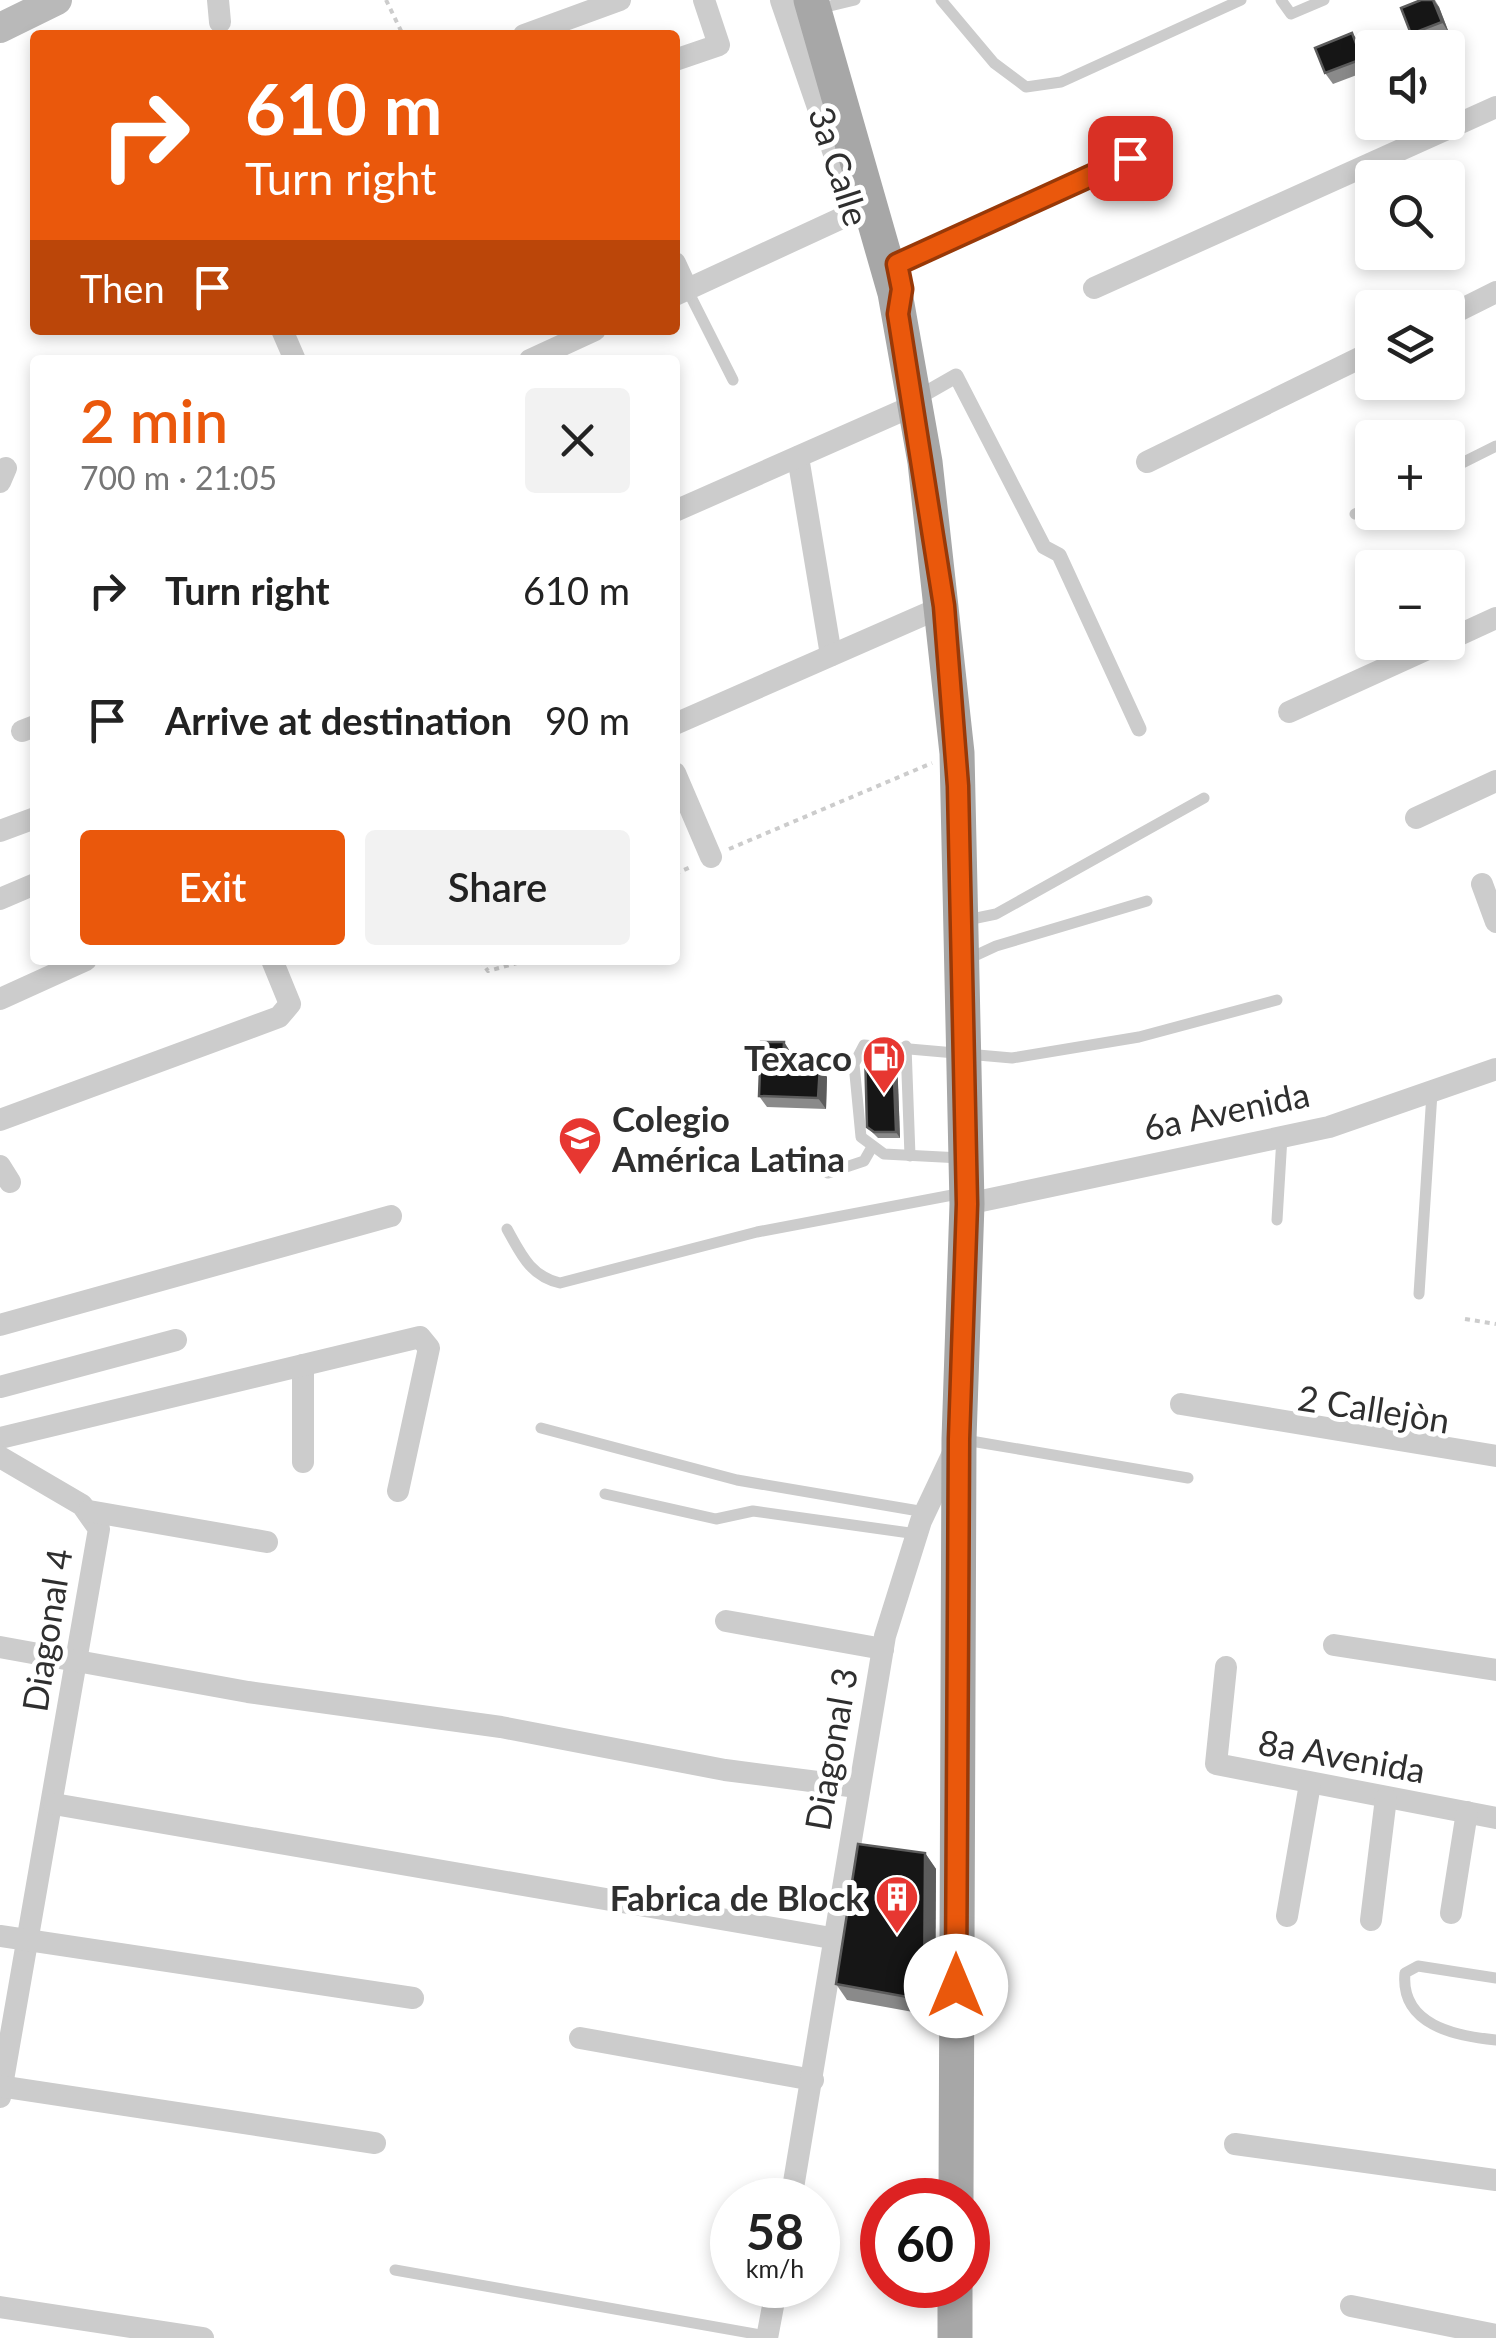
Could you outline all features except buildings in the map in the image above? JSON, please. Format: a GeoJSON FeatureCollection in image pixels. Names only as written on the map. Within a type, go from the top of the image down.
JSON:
{"type":"FeatureCollection","features":[{"type":"Feature","properties":{"kind":"main road"},"geometry":{"type":"LineString","coordinates":[[0,28],[57,0]]}},
{"type":"Feature","properties":{"kind":"main road","name":"3a Calle"},"geometry":{"type":"LineString","coordinates":[[831,1],[914,403],[944,606],[957,753],[966,1185],[959,1439],[956,2178]]}},
{"type":"Feature","properties":{"kind":"main road"},"geometry":{"type":"LineString","coordinates":[[955,2338],[956,2308]]}},
{"type":"Feature","properties":{"kind":"street"},"geometry":{"type":"LineString","coordinates":[[538,30],[620,0]]}},
{"type":"Feature","properties":{"kind":"street"},"geometry":{"type":"LineString","coordinates":[[680,58],[719,45],[704,0]]}},
{"type":"Feature","properties":{"kind":"street","name":"3a Calle"},"geometry":{"type":"LineString","coordinates":[[784,0],[876,279],[900,322]]}},
{"type":"Feature","properties":{"kind":"street","name":"3a Calle"},"geometry":{"type":"LineString","coordinates":[[831,1],[884,197],[902,289],[900,322]]}},
{"type":"Feature","properties":{"kind":"street"},"geometry":{"type":"LineString","coordinates":[[1094,288],[1496,107]]}},
{"type":"Feature","properties":{"kind":"street"},"geometry":{"type":"LineString","coordinates":[[681,292],[857,212]]}},
{"type":"Feature","properties":{"kind":"street"},"geometry":{"type":"LineString","coordinates":[[1465,308],[1496,292]]}},
{"type":"Feature","properties":{"kind":"street"},"geometry":{"type":"LineString","coordinates":[[567,352],[589,335]]}},
{"type":"Feature","properties":{"kind":"street"},"geometry":{"type":"LineString","coordinates":[[1147,462],[1355,360]]}},
{"type":"Feature","properties":{"kind":"street"},"geometry":{"type":"LineString","coordinates":[[680,509],[914,403],[956,376],[1044,548],[1059,555],[1139,729]]}},
{"type":"Feature","properties":{"kind":"street"},"geometry":{"type":"LineString","coordinates":[[798,457],[831,656]]}},
{"type":"Feature","properties":{"kind":"street"},"geometry":{"type":"LineString","coordinates":[[680,722],[944,606]]}},
{"type":"Feature","properties":{"kind":"street"},"geometry":{"type":"LineString","coordinates":[[1465,633],[1496,618]]}},
{"type":"Feature","properties":{"kind":"street"},"geometry":{"type":"LineString","coordinates":[[1289,712],[1405,660]]}},
{"type":"Feature","properties":{"kind":"street"},"geometry":{"type":"LineString","coordinates":[[1416,818],[1496,781]]}},
{"type":"Feature","properties":{"kind":"street"},"geometry":{"type":"LineString","coordinates":[[680,786],[711,857]]}},
{"type":"Feature","properties":{"kind":"street"},"geometry":{"type":"LineString","coordinates":[[0,831],[30,820]]}},
{"type":"Feature","properties":{"kind":"street"},"geometry":{"type":"LineString","coordinates":[[1482,884],[1496,922]]}},
{"type":"Feature","properties":{"kind":"street"},"geometry":{"type":"LineString","coordinates":[[0,899],[30,886]]}},
{"type":"Feature","properties":{"kind":"street"},"geometry":{"type":"LineString","coordinates":[[0,999],[75,965]]}},
{"type":"Feature","properties":{"kind":"street"},"geometry":{"type":"LineString","coordinates":[[0,1120],[279,1017],[290,1004],[274,965]]}},
{"type":"Feature","properties":{"kind":"street","name":"6a Avenida"},"geometry":{"type":"LineString","coordinates":[[966,1185],[1282,1137],[1432,1093],[1496,1069]]}},
{"type":"Feature","properties":{"kind":"street"},"geometry":{"type":"LineString","coordinates":[[0,1325],[391,1216]]}},
{"type":"Feature","properties":{"kind":"street"},"geometry":{"type":"LineString","coordinates":[[0,1438],[412,1338],[428,1342],[398,1491]]}},
{"type":"Feature","properties":{"kind":"street"},"geometry":{"type":"LineString","coordinates":[[0,1386],[176,1340]]}},
{"type":"Feature","properties":{"kind":"street"},"geometry":{"type":"LineString","coordinates":[[302,1365],[303,1462]]}},
{"type":"Feature","properties":{"kind":"street"},"geometry":{"type":"LineString","coordinates":[[1181,1404],[1302,1424]]}},
{"type":"Feature","properties":{"kind":"street","name":"Diagonal 3"},"geometry":{"type":"LineString","coordinates":[[796,2178],[837,1939],[857,1788],[883,1649],[916,1534],[959,1439]]}},
{"type":"Feature","properties":{"kind":"street"},"geometry":{"type":"LineString","coordinates":[[0,1457],[94,1520],[267,1542]]}},
{"type":"Feature","properties":{"kind":"street","name":"Diagonal 4"},"geometry":{"type":"LineString","coordinates":[[1,2090],[54,1804],[94,1520]]}},
{"type":"Feature","properties":{"kind":"street"},"geometry":{"type":"LineString","coordinates":[[726,1621],[883,1649]]}},
{"type":"Feature","properties":{"kind":"street"},"geometry":{"type":"LineString","coordinates":[[1334,1645],[1496,1670]]}},
{"type":"Feature","properties":{"kind":"street"},"geometry":{"type":"LineString","coordinates":[[0,1647],[248,1692],[501,1727],[724,1770],[857,1788]]}},
{"type":"Feature","properties":{"kind":"street","name":"8a Avenida"},"geometry":{"type":"LineString","coordinates":[[1226,1667],[1213,1756],[1216,1764],[1496,1818]]}},
{"type":"Feature","properties":{"kind":"street"},"geometry":{"type":"LineString","coordinates":[[1286,1916],[1310,1784]]}},
{"type":"Feature","properties":{"kind":"street"},"geometry":{"type":"LineString","coordinates":[[1371,1920],[1386,1798]]}},
{"type":"Feature","properties":{"kind":"street"},"geometry":{"type":"LineString","coordinates":[[54,1804],[837,1939]]}},
{"type":"Feature","properties":{"kind":"street"},"geometry":{"type":"LineString","coordinates":[[1451,1912],[1468,1812]]}},
{"type":"Feature","properties":{"kind":"street"},"geometry":{"type":"LineString","coordinates":[[0,1936],[414,1998]]}},
{"type":"Feature","properties":{"kind":"street"},"geometry":{"type":"LineString","coordinates":[[580,2038],[813,2080]]}},
{"type":"Feature","properties":{"kind":"street"},"geometry":{"type":"LineString","coordinates":[[1,2090],[375,2143]]}},
{"type":"Feature","properties":{"kind":"street"},"geometry":{"type":"LineString","coordinates":[[1234,2144],[1496,2180]]}},
{"type":"Feature","properties":{"kind":"street"},"geometry":{"type":"LineString","coordinates":[[1351,2306],[1496,2335]]}},
{"type":"Feature","properties":{"kind":"street"},"geometry":{"type":"LineString","coordinates":[[0,2307],[202,2338]]}},
{"type":"Feature","properties":{"kind":"street"},"geometry":{"type":"LineString","coordinates":[[767,2337],[772,2308]]}},
{"type":"Feature","properties":{"kind":"lane"},"geometry":{"type":"LineString","coordinates":[[940,0],[994,63],[1026,87],[1061,82],[1241,0]]}},
{"type":"Feature","properties":{"kind":"lane"},"geometry":{"type":"LineString","coordinates":[[1281,0],[1291,14],[1324,0]]}},
{"type":"Feature","properties":{"kind":"lane"},"geometry":{"type":"LineString","coordinates":[[897,264],[1166,142]]}},
{"type":"Feature","properties":{"kind":"lane"},"geometry":{"type":"LineString","coordinates":[[681,292],[733,380]]}},
{"type":"Feature","properties":{"kind":"lane"},"geometry":{"type":"LineString","coordinates":[[1465,462],[1496,446]]}},
{"type":"Feature","properties":{"kind":"lane"},"geometry":{"type":"LineString","coordinates":[[963,921],[996,914],[1204,798]]}},
{"type":"Feature","properties":{"kind":"lane"},"geometry":{"type":"LineString","coordinates":[[964,961],[996,946],[1147,901]]}},
{"type":"Feature","properties":{"kind":"lane"},"geometry":{"type":"LineString","coordinates":[[966,1185],[910,1156],[884,1154],[861,1137],[854,1064],[864,1045],[1012,1058],[1139,1037],[1277,1000]]}},
{"type":"Feature","properties":{"kind":"lane"},"geometry":{"type":"LineString","coordinates":[[906,1046],[910,1156]]}},
{"type":"Feature","properties":{"kind":"lane"},"geometry":{"type":"LineString","coordinates":[[1419,1294],[1432,1093]]}},
{"type":"Feature","properties":{"kind":"lane"},"geometry":{"type":"LineString","coordinates":[[1277,1220],[1282,1137]]}},
{"type":"Feature","properties":{"kind":"lane"},"geometry":{"type":"LineString","coordinates":[[828,1173],[864,1161],[872,1148]]}},
{"type":"Feature","properties":{"kind":"lane"},"geometry":{"type":"LineString","coordinates":[[506,1229],[530,1268],[542,1279],[560,1283],[757,1232],[966,1185]]}},
{"type":"Feature","properties":{"kind":"lane","name":"2 Callejòn"},"geometry":{"type":"LineString","coordinates":[[1302,1424],[1496,1456]]}},
{"type":"Feature","properties":{"kind":"lane"},"geometry":{"type":"LineString","coordinates":[[542,1428],[738,1480],[925,1512]]}},
{"type":"Feature","properties":{"kind":"lane"},"geometry":{"type":"LineString","coordinates":[[959,1439],[1188,1478]]}},
{"type":"Feature","properties":{"kind":"lane"},"geometry":{"type":"LineString","coordinates":[[605,1494],[716,1519],[753,1511],[916,1534]]}},
{"type":"Feature","properties":{"kind":"lane"},"geometry":{"type":"LineString","coordinates":[[1496,1978],[1418,1966],[1405,1973],[1404,1987],[1419,2016],[1432,2026],[1496,2040]]}},
{"type":"Feature","properties":{"kind":"lane"},"geometry":{"type":"LineString","coordinates":[[395,2270],[767,2337]]}},
{"type":"Feature","properties":{"kind":"path"},"geometry":{"type":"LineString","coordinates":[[386,0],[401,30]]}},
{"type":"Feature","properties":{"kind":"path"},"geometry":{"type":"LineString","coordinates":[[680,872],[957,753]]}},
{"type":"Feature","properties":{"kind":"path"},"geometry":{"type":"LineString","coordinates":[[484,965],[488,970],[508,965]]}},
{"type":"Feature","properties":{"kind":"path"},"geometry":{"type":"LineString","coordinates":[[1465,1319],[1496,1324]]}},
{"type":"Feature","properties":{"kind":"place","name":"Texaco"},"geometry":{"type":"Point","coordinates":[884,1095]}},
{"type":"Feature","properties":{"kind":"place","name":"Colegio América Latina"},"geometry":{"type":"Point","coordinates":[580,1176]}},
{"type":"Feature","properties":{"kind":"place","name":"Fabrica de Block"},"geometry":{"type":"Point","coordinates":[897,1935]}},
{"type":"Feature","properties":{"kind":"route"},"geometry":{"type":"LineString","coordinates":[[956,1986],[959,1439],[967,1204],[957,753],[944,606],[925,462],[898,314],[902,289],[897,264],[1130,158]]}}]}
